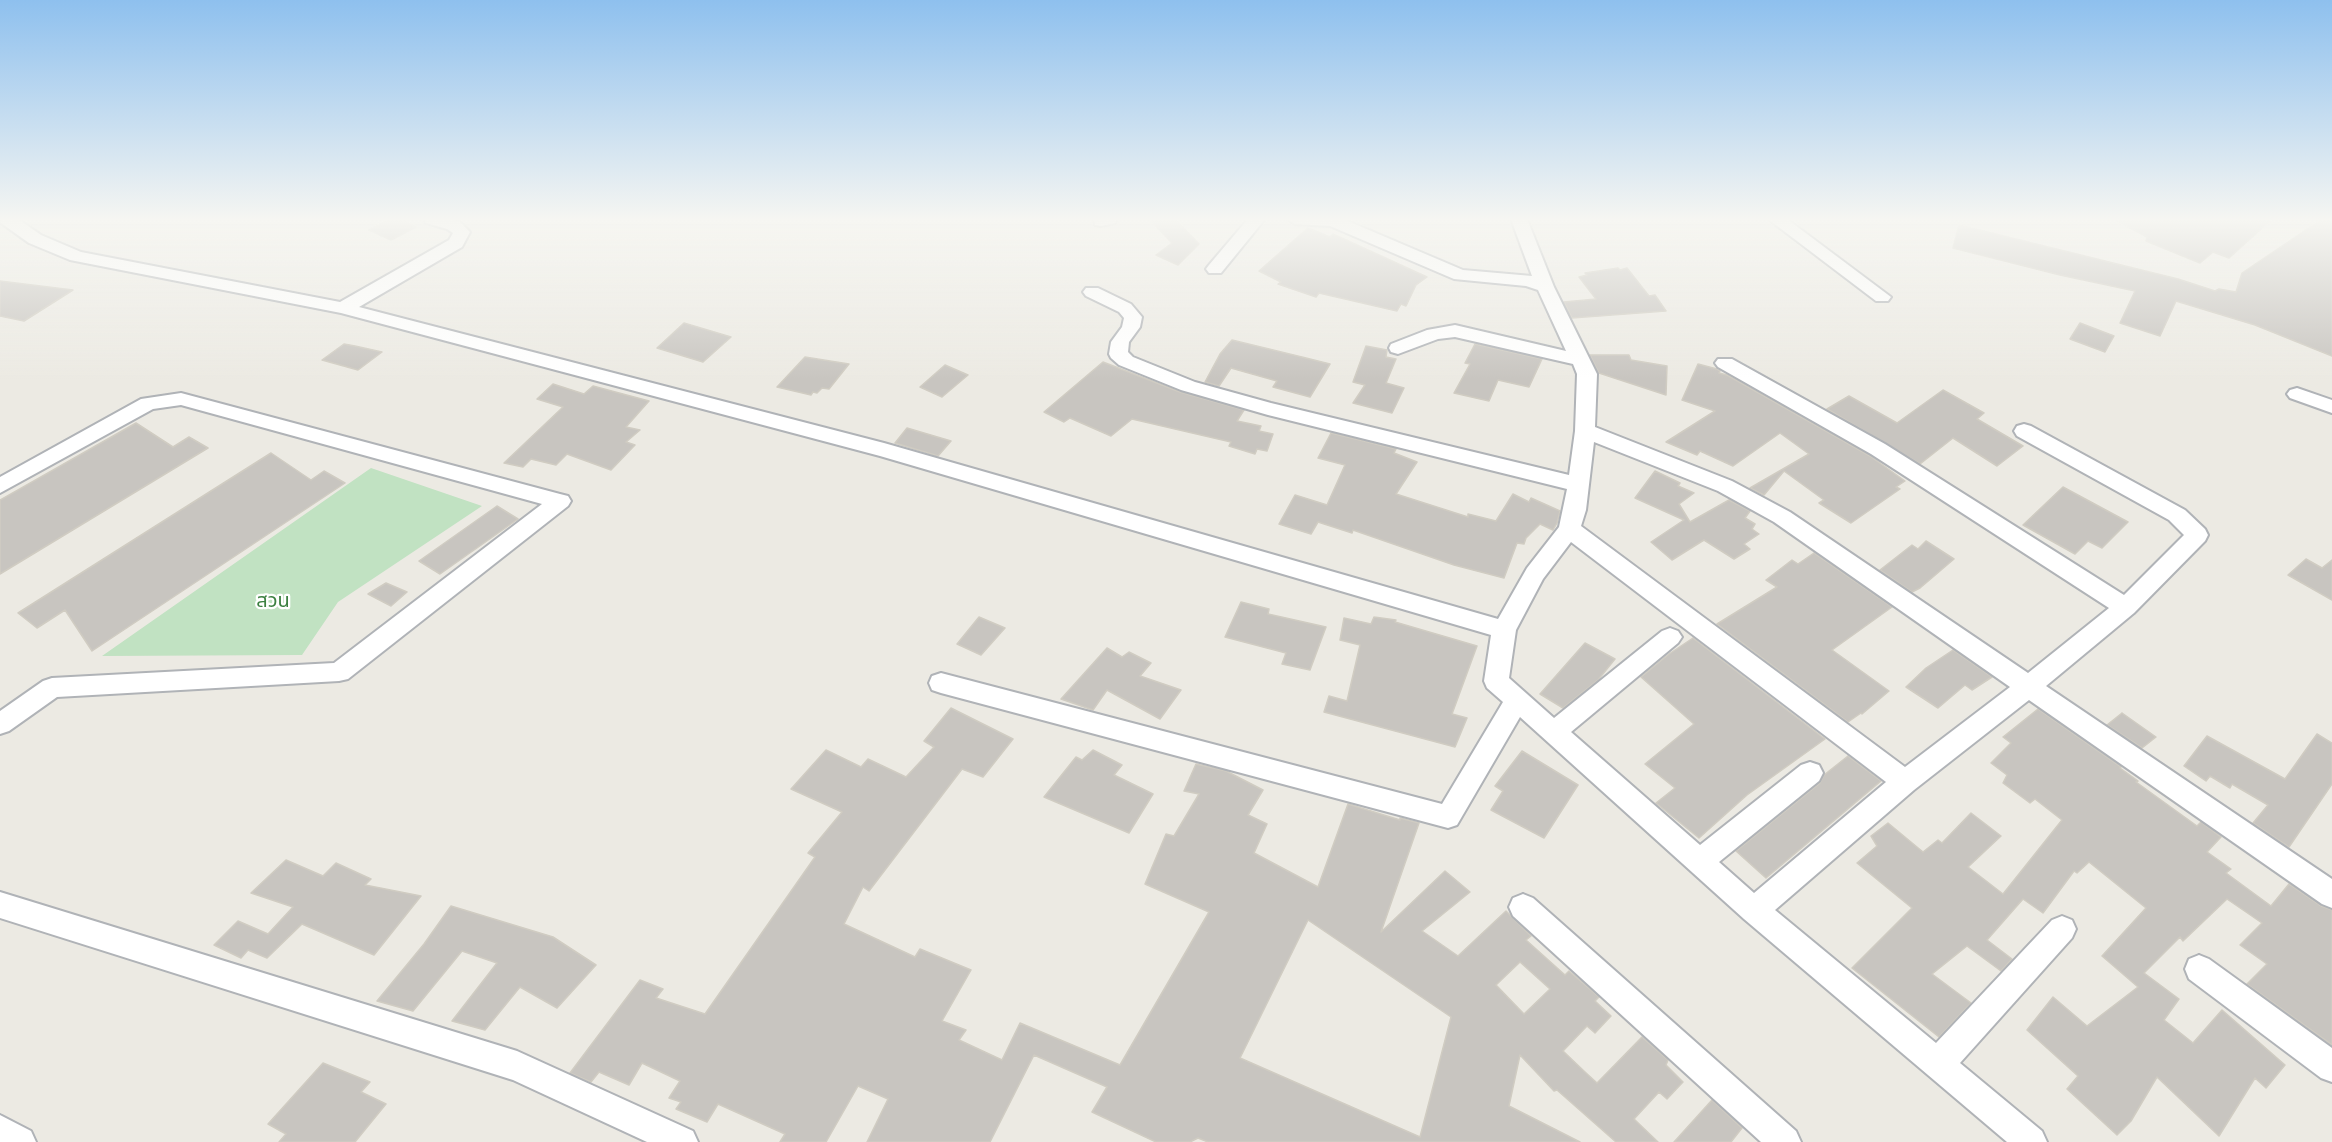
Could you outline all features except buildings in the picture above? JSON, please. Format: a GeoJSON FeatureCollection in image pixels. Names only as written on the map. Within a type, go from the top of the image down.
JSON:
{"type":"FeatureCollection","features":[{"type":"Feature","properties":{"kind":"street"},"geometry":{"type":"LineString","coordinates":[[160,272],[343,308],[884,450],[1504,630]]}},
{"type":"Feature","properties":{"kind":"street"},"geometry":{"type":"LineString","coordinates":[[343,308],[405,272]]}},
{"type":"Feature","properties":{"kind":"street"},"geometry":{"type":"LineString","coordinates":[[1454,272],[1460,275],[1528,281],[1545,287]]}},
{"type":"Feature","properties":{"kind":"street"},"geometry":{"type":"LineString","coordinates":[[1539,272],[1587,374],[1585,431],[1575,510],[1569,529],[1535,574],[1504,630],[1496,681],[1699,862],[2031,1142]]}},
{"type":"Feature","properties":{"kind":"street"},"geometry":{"type":"LineString","coordinates":[[1848,272],[1882,297]]}},
{"type":"Feature","properties":{"kind":"street"},"geometry":{"type":"LineString","coordinates":[[1092,292],[1125,308],[1133,317],[1131,327],[1120,342],[1118,354],[1126,362],[1188,386],[1268,409],[1578,484]]}},
{"type":"Feature","properties":{"kind":"street"},"geometry":{"type":"LineString","coordinates":[[1398,348],[1434,334],[1455,331],[1580,360]]}},
{"type":"Feature","properties":{"kind":"street"},"geometry":{"type":"LineString","coordinates":[[1725,363],[1878,449],[2126,607]]}},
{"type":"Feature","properties":{"kind":"street"},"geometry":{"type":"LineString","coordinates":[[2297,394],[2332,407]]}},
{"type":"Feature","properties":{"kind":"street"},"geometry":{"type":"LineString","coordinates":[[0,486],[148,403],[182,399],[560,501],[339,672],[52,688],[0,724]]}},
{"type":"Feature","properties":{"kind":"street"},"geometry":{"type":"LineString","coordinates":[[1585,431],[1725,486],[1782,518],[2332,895]]}},
{"type":"Feature","properties":{"kind":"street"},"geometry":{"type":"LineString","coordinates":[[1754,909],[1905,782],[2030,686],[2126,607],[2197,535],[2177,515],[2024,431]]}},
{"type":"Feature","properties":{"kind":"street"},"geometry":{"type":"LineString","coordinates":[[1569,529],[1905,782]]}},
{"type":"Feature","properties":{"kind":"street"},"geometry":{"type":"LineString","coordinates":[[1552,733],[1670,637]]}},
{"type":"Feature","properties":{"kind":"street"},"geometry":{"type":"LineString","coordinates":[[941,683],[1448,817],[1516,701]]}},
{"type":"Feature","properties":{"kind":"street"},"geometry":{"type":"LineString","coordinates":[[1699,862],[1810,773]]}},
{"type":"Feature","properties":{"kind":"street"},"geometry":{"type":"LineString","coordinates":[[0,904],[517,1066],[682,1142]]}},
{"type":"Feature","properties":{"kind":"street"},"geometry":{"type":"LineString","coordinates":[[1522,907],[1785,1142]]}},
{"type":"Feature","properties":{"kind":"street"},"geometry":{"type":"LineString","coordinates":[[1938,1064],[2062,929]]}},
{"type":"Feature","properties":{"kind":"street"},"geometry":{"type":"LineString","coordinates":[[2199,969],[2332,1067]]}},
{"type":"Feature","properties":{"kind":"street"},"geometry":{"type":"LineString","coordinates":[[0,1131],[20,1142]]}},
{"type":"Feature","properties":{"kind":"green space","name":"สวน"},"geometry":{"type":"Polygon","coordinates":[[[371,468],[482,506],[338,602],[302,655],[102,656],[371,468]]]}}]}
